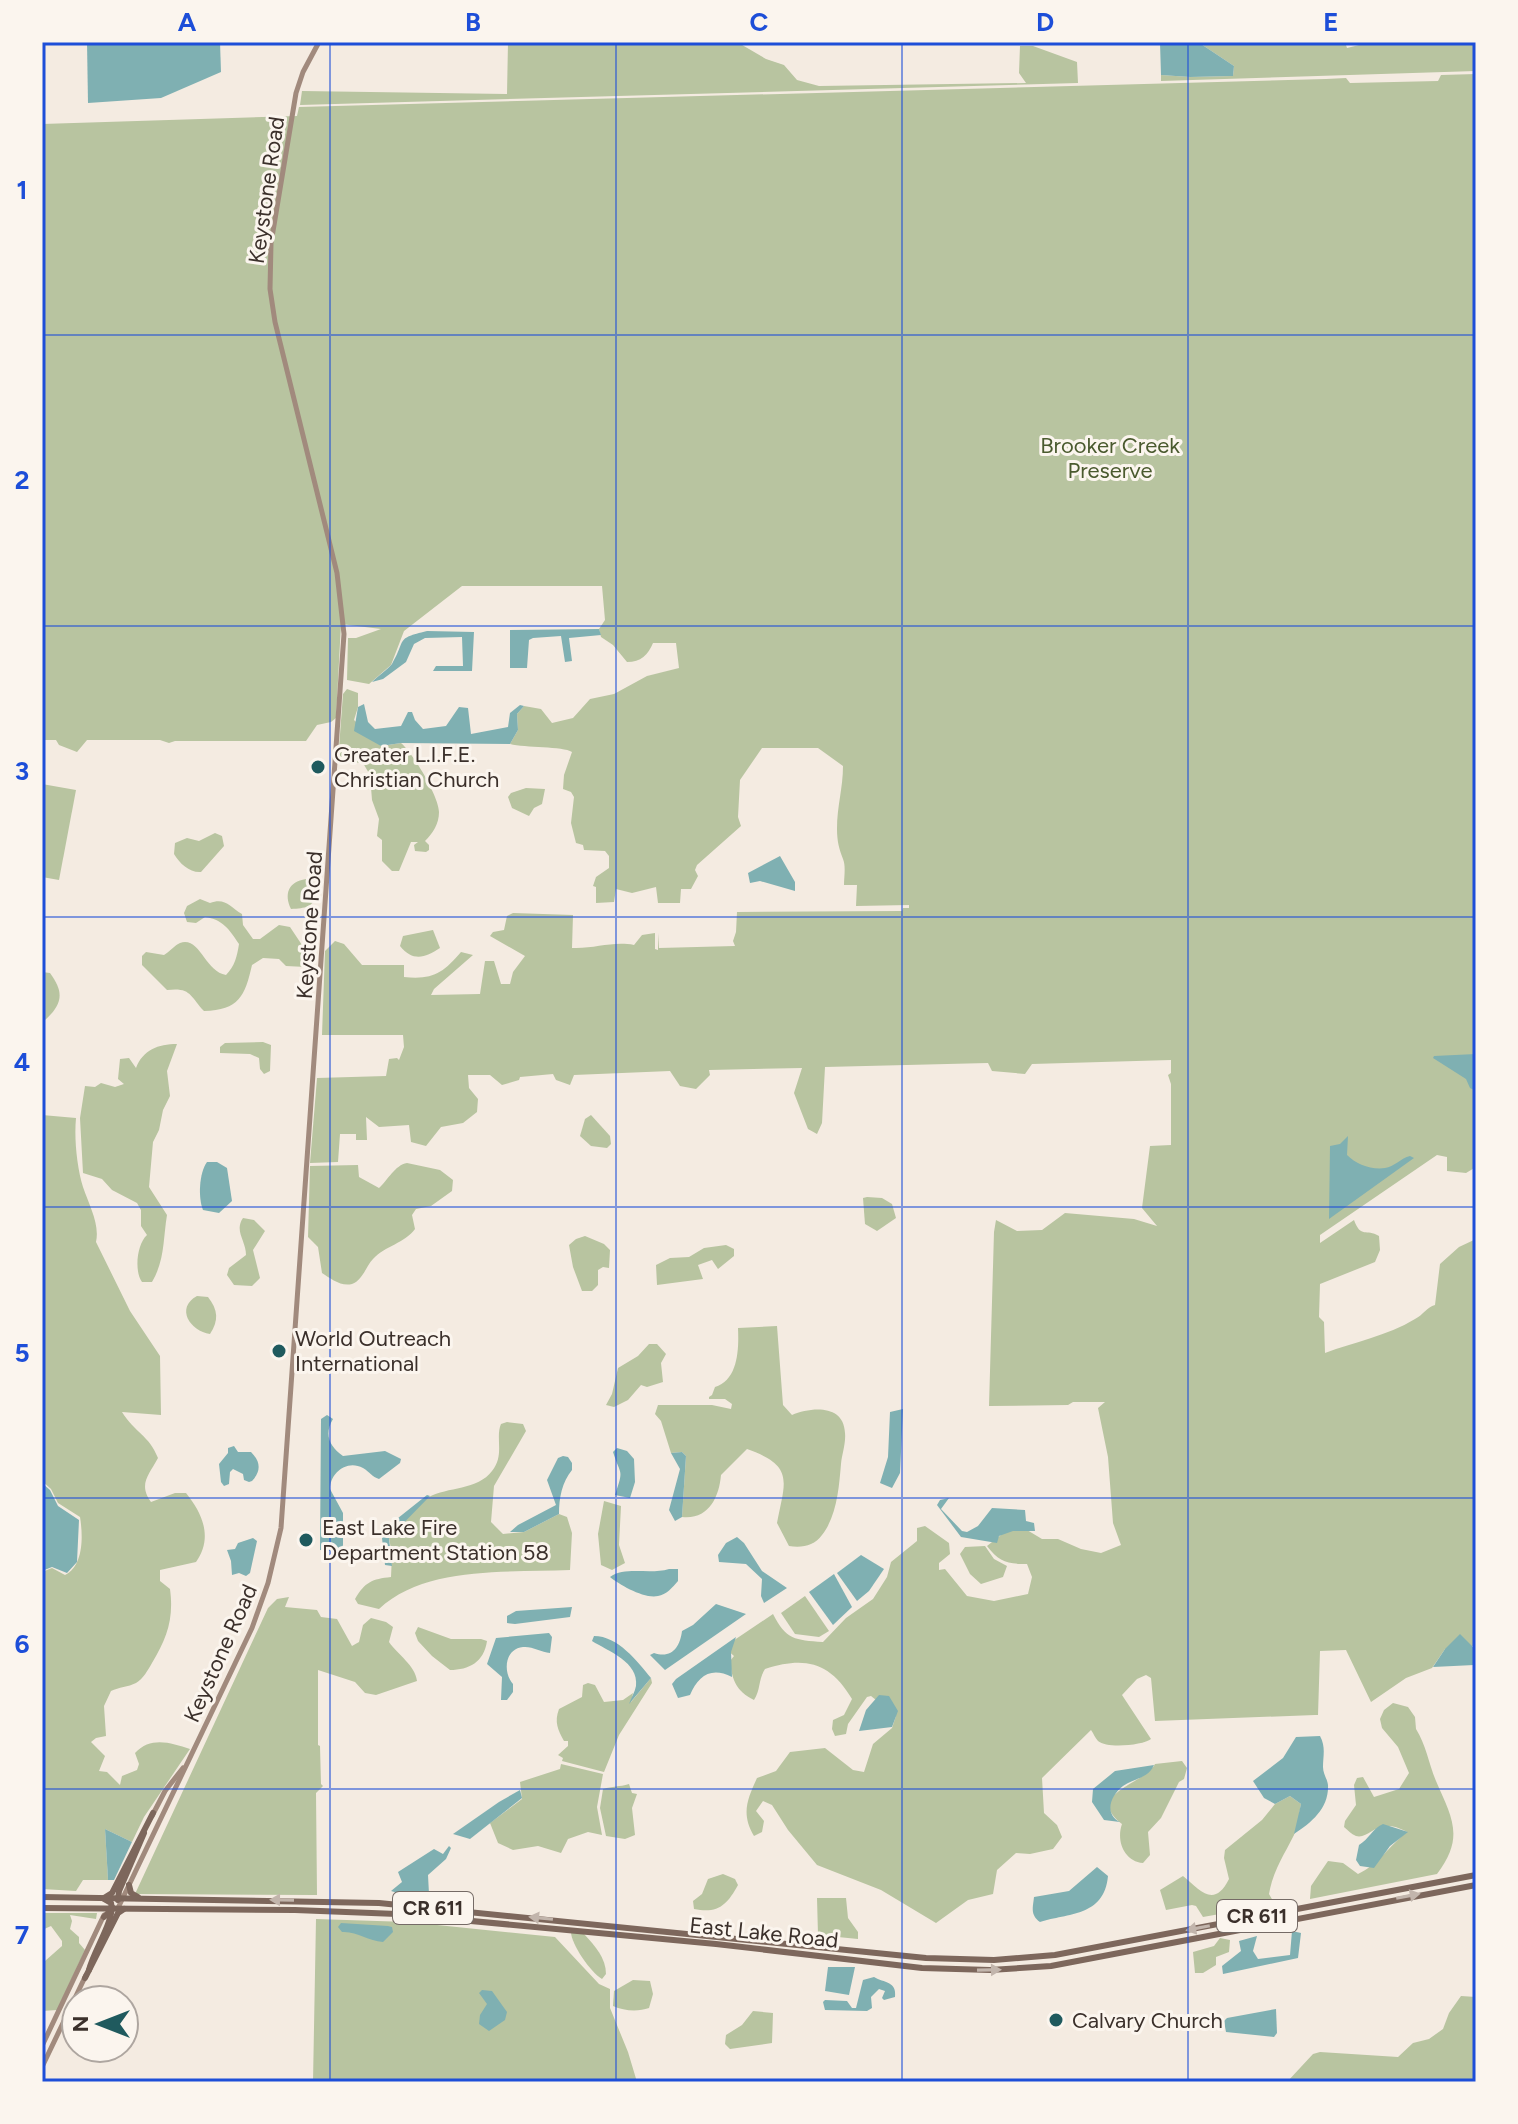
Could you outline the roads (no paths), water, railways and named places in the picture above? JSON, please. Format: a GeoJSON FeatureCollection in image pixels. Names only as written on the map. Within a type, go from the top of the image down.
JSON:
{"type":"FeatureCollection","features":[{"type":"Feature","properties":{"kind":"main road","name":"Keystone Road"},"geometry":{"type":"LineString","coordinates":[[117,1901],[200,1739],[262,1604],[281,1528],[343,624],[339,581],[275,322],[270,289],[271,243],[294,106],[303,72],[319,42]]}},
{"type":"Feature","properties":{"kind":"main road","name":"Keystone Road"},"geometry":{"type":"LineString","coordinates":[[145,1830],[200,1739]]}},
{"type":"Feature","properties":{"kind":"main road"},"geometry":{"type":"LineString","coordinates":[[85,1978],[118,1913],[117,1901],[112,1893],[153,1813]]}},
{"type":"Feature","properties":{"kind":"main road"},"geometry":{"type":"LineString","coordinates":[[42,2067],[89,1970],[92,1956],[145,1830]]}},
{"type":"Feature","properties":{"kind":"main road","name":"East Lake Road"},"geometry":{"type":"LineString","coordinates":[[42,1907],[117,1901],[379,1903],[926,1958],[994,1960],[1093,1948],[1476,1875]]}},
{"type":"Feature","properties":{"kind":"main road","name":"East Lake Road"},"geometry":{"type":"LineString","coordinates":[[42,1897],[397,1914],[922,1968],[990,1970],[1051,1966],[1476,1885]]}},
{"type":"Feature","properties":{"kind":"main road"},"geometry":{"type":"LineString","coordinates":[[42,2046],[102,1919],[117,1901],[131,1893],[136,1896],[213,1900]]}},
{"type":"Feature","properties":{"kind":"main road"},"geometry":{"type":"LineString","coordinates":[[117,1901],[214,1903],[227,1900]]}},
{"type":"Feature","properties":{"kind":"main road"},"geometry":{"type":"LineString","coordinates":[[42,1907],[94,1910],[102,1919]]}},
{"type":"Feature","properties":{"kind":"water"},"geometry":{"type":"Polygon","coordinates":[[[87,42],[220,42],[221,72],[161,98],[88,103],[87,42]]]}},
{"type":"Feature","properties":{"kind":"water"},"geometry":{"type":"Polygon","coordinates":[[[1160,42],[1198,42],[1234,66],[1233,76],[1161,75],[1160,42]]]}},
{"type":"Feature","properties":{"kind":"water"},"geometry":{"type":"Polygon","coordinates":[[[599,629],[601,635],[569,638],[572,661],[565,662],[561,636],[533,638],[529,640],[527,668],[510,668],[510,630],[599,629]]]}},
{"type":"Feature","properties":{"kind":"water"},"geometry":{"type":"Polygon","coordinates":[[[427,631],[474,632],[472,671],[433,671],[436,666],[463,666],[462,637],[425,638],[414,644],[406,662],[383,679],[372,682],[392,664],[405,638],[427,631]]]}},
{"type":"Feature","properties":{"kind":"water"},"geometry":{"type":"Polygon","coordinates":[[[364,704],[368,722],[375,729],[401,726],[408,712],[412,712],[423,729],[446,726],[459,707],[468,708],[471,734],[508,727],[510,713],[520,705],[524,706],[517,714],[518,730],[510,744],[401,743],[381,746],[354,731],[358,707],[364,704]]]}},
{"type":"Feature","properties":{"kind":"water"},"geometry":{"type":"Polygon","coordinates":[[[780,856],[795,882],[795,891],[760,881],[750,883],[748,873],[780,856]]]}},
{"type":"Feature","properties":{"kind":"water"},"geometry":{"type":"Polygon","coordinates":[[[1476,1054],[1476,1091],[1470,1088],[1466,1079],[1433,1058],[1434,1056],[1476,1054]]]}},
{"type":"Feature","properties":{"kind":"water"},"geometry":{"type":"Polygon","coordinates":[[[1348,1136],[1347,1155],[1364,1166],[1385,1168],[1407,1157],[1414,1158],[1329,1219],[1330,1146],[1340,1144],[1348,1136]]]}},
{"type":"Feature","properties":{"kind":"water"},"geometry":{"type":"Polygon","coordinates":[[[207,1162],[217,1162],[227,1168],[232,1201],[219,1213],[203,1210],[201,1205],[201,1179],[207,1162]]]}},
{"type":"Feature","properties":{"kind":"water"},"geometry":{"type":"Polygon","coordinates":[[[903,1409],[900,1473],[892,1488],[880,1483],[888,1457],[890,1412],[903,1409]]]}},
{"type":"Feature","properties":{"kind":"water"},"geometry":{"type":"Polygon","coordinates":[[[327,1415],[333,1419],[329,1439],[343,1456],[385,1451],[401,1459],[379,1479],[363,1468],[351,1465],[336,1473],[330,1489],[343,1513],[343,1545],[340,1552],[320,1550],[321,1419],[327,1415]]]}},
{"type":"Feature","properties":{"kind":"water"},"geometry":{"type":"Polygon","coordinates":[[[234,1446],[238,1452],[251,1452],[257,1459],[258,1470],[249,1482],[244,1480],[243,1474],[233,1469],[229,1484],[224,1486],[219,1464],[228,1453],[228,1448],[234,1446]]]}},
{"type":"Feature","properties":{"kind":"water"},"geometry":{"type":"Polygon","coordinates":[[[617,1448],[627,1451],[634,1459],[635,1482],[630,1498],[615,1495],[620,1476],[613,1452],[617,1448]]]}},
{"type":"Feature","properties":{"kind":"water"},"geometry":{"type":"Polygon","coordinates":[[[682,1452],[686,1456],[682,1517],[675,1521],[669,1510],[680,1469],[671,1453],[682,1452]]]}},
{"type":"Feature","properties":{"kind":"water"},"geometry":{"type":"Polygon","coordinates":[[[563,1456],[572,1463],[572,1470],[562,1490],[559,1514],[524,1532],[510,1532],[556,1505],[547,1480],[558,1458],[563,1456]]]}},
{"type":"Feature","properties":{"kind":"water"},"geometry":{"type":"Polygon","coordinates":[[[42,1483],[50,1490],[58,1506],[79,1520],[77,1562],[67,1573],[52,1567],[42,1571],[42,1483]]]}},
{"type":"Feature","properties":{"kind":"water"},"geometry":{"type":"Polygon","coordinates":[[[427,1495],[430,1496],[389,1538],[392,1566],[385,1565],[383,1530],[427,1495]]]}},
{"type":"Feature","properties":{"kind":"water"},"geometry":{"type":"Polygon","coordinates":[[[949,1498],[941,1509],[962,1531],[967,1532],[978,1526],[992,1508],[1025,1510],[1026,1521],[1034,1523],[1035,1531],[1013,1531],[999,1536],[997,1543],[961,1537],[937,1505],[940,1500],[949,1498]]]}},
{"type":"Feature","properties":{"kind":"water"},"geometry":{"type":"Polygon","coordinates":[[[737,1537],[762,1571],[787,1588],[764,1603],[761,1596],[762,1579],[746,1564],[719,1562],[718,1555],[726,1543],[737,1537]]]}},
{"type":"Feature","properties":{"kind":"water"},"geometry":{"type":"Polygon","coordinates":[[[253,1538],[257,1541],[250,1573],[246,1576],[239,1573],[232,1575],[227,1550],[235,1549],[238,1543],[253,1538]]]}},
{"type":"Feature","properties":{"kind":"water"},"geometry":{"type":"Polygon","coordinates":[[[861,1555],[884,1569],[869,1591],[857,1601],[837,1573],[861,1555]]]}},
{"type":"Feature","properties":{"kind":"water"},"geometry":{"type":"Polygon","coordinates":[[[678,1569],[678,1581],[658,1596],[639,1593],[610,1577],[623,1572],[678,1569]]]}},
{"type":"Feature","properties":{"kind":"water"},"geometry":{"type":"Polygon","coordinates":[[[834,1574],[852,1607],[833,1625],[809,1592],[834,1574]]]}},
{"type":"Feature","properties":{"kind":"water"},"geometry":{"type":"Polygon","coordinates":[[[716,1604],[746,1614],[665,1670],[650,1655],[674,1650],[682,1631],[716,1604]]]}},
{"type":"Feature","properties":{"kind":"water"},"geometry":{"type":"Polygon","coordinates":[[[572,1607],[570,1617],[507,1623],[507,1616],[516,1611],[572,1607]]]}},
{"type":"Feature","properties":{"kind":"water"},"geometry":{"type":"Polygon","coordinates":[[[549,1633],[552,1637],[550,1653],[526,1647],[512,1652],[507,1668],[513,1692],[507,1700],[501,1700],[502,1677],[487,1664],[496,1638],[549,1633]]]}},
{"type":"Feature","properties":{"kind":"water"},"geometry":{"type":"Polygon","coordinates":[[[1460,1634],[1475,1649],[1474,1665],[1433,1667],[1445,1649],[1460,1634]]]}},
{"type":"Feature","properties":{"kind":"water"},"geometry":{"type":"Polygon","coordinates":[[[594,1636],[619,1645],[651,1678],[629,1704],[636,1686],[633,1670],[621,1658],[592,1641],[594,1636]]]}},
{"type":"Feature","properties":{"kind":"water"},"geometry":{"type":"Polygon","coordinates":[[[736,1637],[731,1652],[732,1677],[718,1672],[706,1675],[690,1695],[678,1698],[672,1684],[676,1679],[736,1637]]]}},
{"type":"Feature","properties":{"kind":"water"},"geometry":{"type":"Polygon","coordinates":[[[879,1695],[889,1696],[898,1711],[892,1727],[859,1731],[866,1710],[879,1695]]]}},
{"type":"Feature","properties":{"kind":"water"},"geometry":{"type":"Polygon","coordinates":[[[1320,1736],[1328,1785],[1326,1801],[1313,1819],[1294,1834],[1301,1804],[1290,1796],[1275,1804],[1264,1798],[1253,1781],[1283,1758],[1296,1737],[1320,1736]]]}},
{"type":"Feature","properties":{"kind":"water"},"geometry":{"type":"Polygon","coordinates":[[[1154,1765],[1148,1773],[1123,1786],[1115,1795],[1110,1810],[1120,1822],[1104,1820],[1092,1802],[1093,1789],[1115,1771],[1154,1765]]]}},
{"type":"Feature","properties":{"kind":"water"},"geometry":{"type":"Polygon","coordinates":[[[520,1790],[522,1798],[470,1839],[453,1834],[499,1802],[520,1790]]]}},
{"type":"Feature","properties":{"kind":"water"},"geometry":{"type":"Polygon","coordinates":[[[1383,1824],[1408,1832],[1390,1846],[1374,1868],[1360,1866],[1356,1860],[1359,1845],[1383,1824]]]}},
{"type":"Feature","properties":{"kind":"water"},"geometry":{"type":"Polygon","coordinates":[[[105,1829],[132,1842],[114,1880],[108,1880],[105,1829]]]}},
{"type":"Feature","properties":{"kind":"water"},"geometry":{"type":"Polygon","coordinates":[[[449,1846],[446,1859],[428,1875],[429,1894],[404,1895],[391,1891],[402,1882],[398,1872],[434,1849],[443,1854],[449,1846]]]}},
{"type":"Feature","properties":{"kind":"water"},"geometry":{"type":"Polygon","coordinates":[[[1097,1867],[1108,1876],[1100,1899],[1092,1906],[1040,1922],[1035,1917],[1034,1897],[1069,1891],[1097,1867]]]}},
{"type":"Feature","properties":{"kind":"water"},"geometry":{"type":"Polygon","coordinates":[[[341,1923],[388,1926],[392,1927],[393,1932],[383,1942],[342,1932],[338,1927],[341,1923]]]}},
{"type":"Feature","properties":{"kind":"water"},"geometry":{"type":"Polygon","coordinates":[[[1292,1931],[1301,1933],[1298,1958],[1223,1974],[1222,1966],[1241,1951],[1239,1941],[1257,1936],[1253,1951],[1258,1959],[1290,1955],[1292,1931]]]}},
{"type":"Feature","properties":{"kind":"water"},"geometry":{"type":"Polygon","coordinates":[[[828,1967],[855,1967],[849,1995],[825,1991],[828,1967]]]}},
{"type":"Feature","properties":{"kind":"water"},"geometry":{"type":"Polygon","coordinates":[[[874,1977],[892,1985],[895,1997],[884,2000],[885,1991],[879,1989],[871,1997],[872,2008],[867,2011],[825,2010],[825,2000],[847,2001],[852,2008],[856,2008],[863,1980],[874,1977]]]}},
{"type":"Feature","properties":{"kind":"water"},"geometry":{"type":"Polygon","coordinates":[[[482,1990],[492,1991],[507,2012],[505,2020],[489,2031],[479,2024],[480,2015],[487,2004],[479,1993],[482,1990]]]}},
{"type":"Feature","properties":{"kind":"water"},"geometry":{"type":"Polygon","coordinates":[[[1276,2009],[1277,2033],[1274,2037],[1226,2032],[1224,2021],[1227,2018],[1276,2009]]]}},
{"type":"Feature","properties":{"kind":"place","name":"Greater L.I.F.E. Christian Church"},"geometry":{"type":"Point","coordinates":[318,767]}},
{"type":"Feature","properties":{"kind":"place","name":"World Outreach International"},"geometry":{"type":"Point","coordinates":[279,1351]}},
{"type":"Feature","properties":{"kind":"place","name":"East Lake Fire Department Station 58"},"geometry":{"type":"Point","coordinates":[306,1540]}},
{"type":"Feature","properties":{"kind":"place","name":"Calvary Church"},"geometry":{"type":"Point","coordinates":[1056,2020]}},
{"type":"Feature","properties":{"kind":"park label","name":"Brooker Creek Preserve"},"geometry":{"type":"Point","coordinates":[1110,458]}}]}
